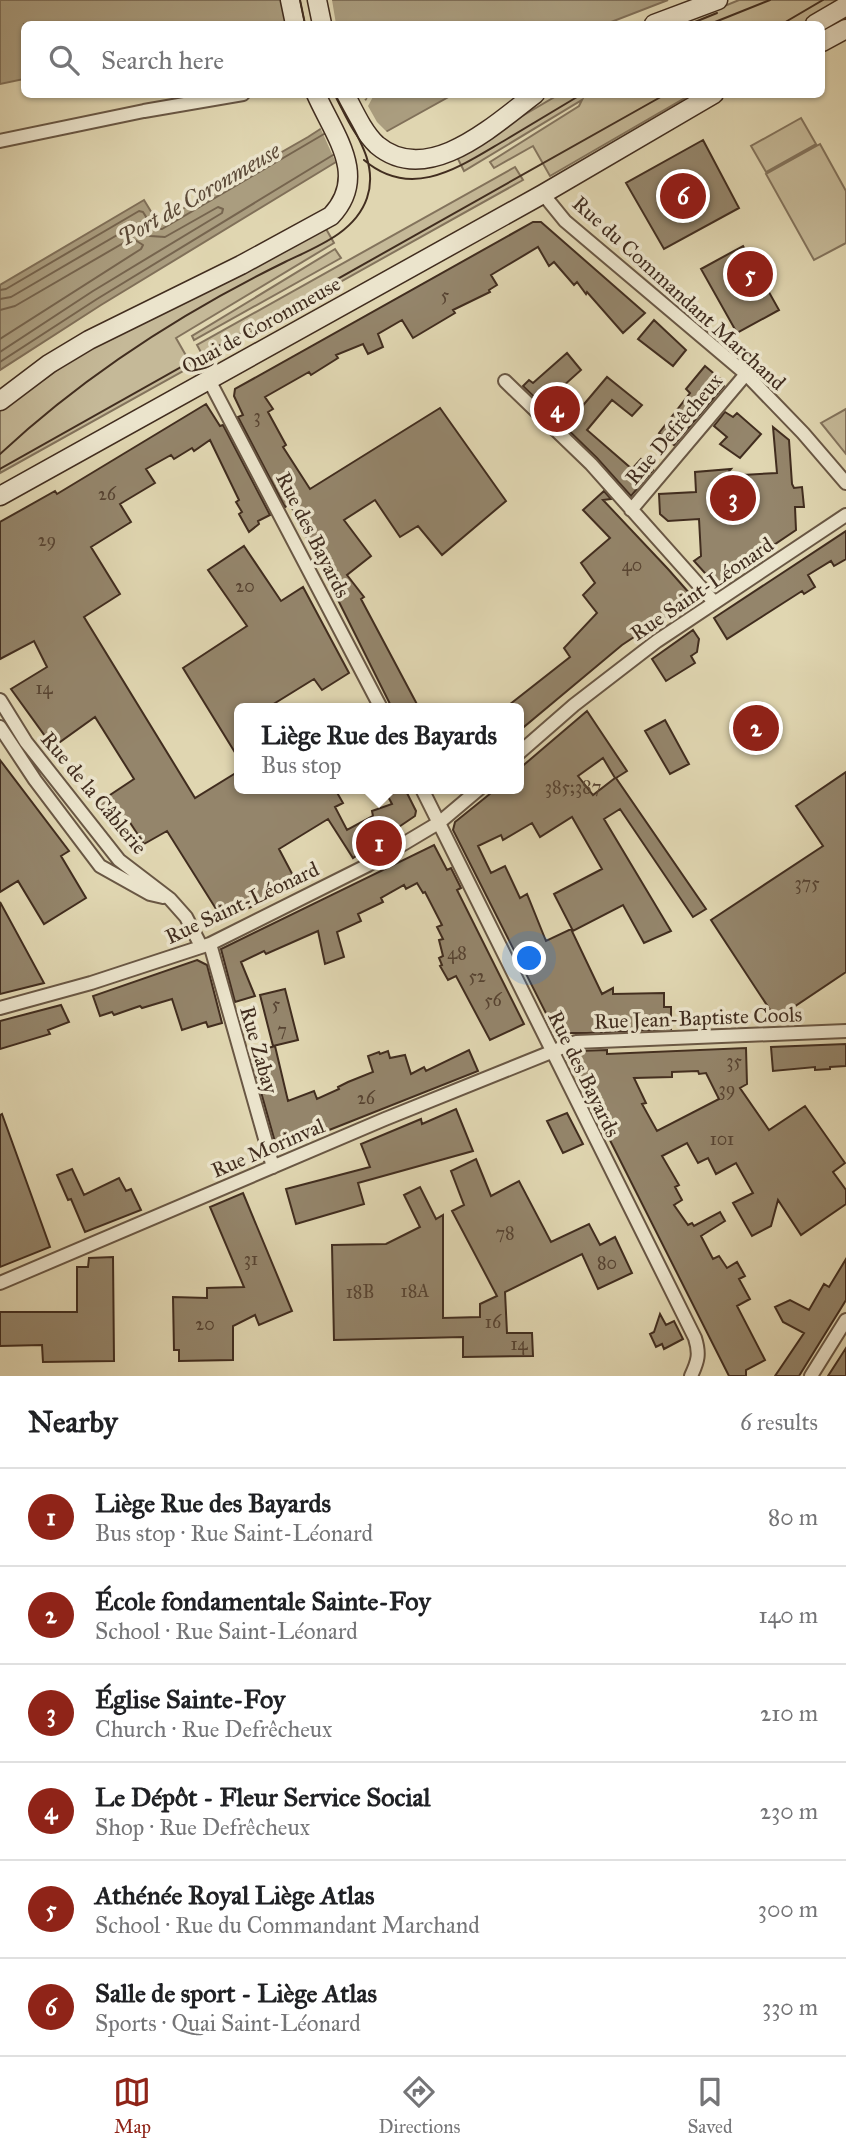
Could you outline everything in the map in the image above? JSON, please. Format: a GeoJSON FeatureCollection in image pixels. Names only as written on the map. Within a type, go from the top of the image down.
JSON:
{"type":"FeatureCollection","features":[{"type":"Feature","properties":{"kind":"street"},"geometry":{"type":"LineString","coordinates":[[290,0],[294,21]]}},
{"type":"Feature","properties":{"kind":"street"},"geometry":{"type":"LineString","coordinates":[[317,0],[321,21]]}},
{"type":"Feature","properties":{"kind":"street"},"geometry":{"type":"LineString","coordinates":[[662,21],[719,0]]}},
{"type":"Feature","properties":{"kind":"street"},"geometry":{"type":"LineString","coordinates":[[820,21],[846,6]]}},
{"type":"Feature","properties":{"kind":"street"},"geometry":{"type":"LineString","coordinates":[[0,141],[220,98]]}},
{"type":"Feature","properties":{"kind":"street"},"geometry":{"type":"LineString","coordinates":[[0,401],[49,364],[110,328],[241,265],[322,222],[338,208],[348,186],[347,163],[318,98]]}},
{"type":"Feature","properties":{"kind":"street"},"geometry":{"type":"LineString","coordinates":[[347,98],[366,132],[378,145],[407,159],[440,156],[482,132],[530,98]]}},
{"type":"Feature","properties":{"kind":"street","name":"Quai de Coronmeuse"},"geometry":{"type":"LineString","coordinates":[[0,496],[544,194],[707,98]]}},
{"type":"Feature","properties":{"kind":"street","name":"Rue du Commandant Marchand"},"geometry":{"type":"LineString","coordinates":[[544,194],[565,221],[746,374],[803,433],[846,484]]}},
{"type":"Feature","properties":{"kind":"street","name":"Rue Defrêcheux"},"geometry":{"type":"LineString","coordinates":[[631,510],[746,374]]}},
{"type":"Feature","properties":{"kind":"street","name":"Rue des Bayards"},"geometry":{"type":"LineString","coordinates":[[209,380],[378,703]]}},
{"type":"Feature","properties":{"kind":"street","name":"Rue Defrêcheux"},"geometry":{"type":"LineString","coordinates":[[505,381],[591,464],[714,602]]}},
{"type":"Feature","properties":{"kind":"street","name":"Rue Saint-Léonard"},"geometry":{"type":"LineString","coordinates":[[524,749],[573,705],[657,641],[846,515]]}},
{"type":"Feature","properties":{"kind":"street","name":"Rue de la Câblerie"},"geometry":{"type":"LineString","coordinates":[[0,700],[26,742],[119,860],[170,899],[205,945]]}},
{"type":"Feature","properties":{"kind":"street","name":"Rue de la Câblerie"},"geometry":{"type":"LineString","coordinates":[[0,727],[35,780],[100,866],[149,894],[170,899]]}},
{"type":"Feature","properties":{"kind":"street","name":"Rue des Bayards"},"geometry":{"type":"LineString","coordinates":[[425,794],[695,1338],[700,1352],[691,1376]]}},
{"type":"Feature","properties":{"kind":"street","name":"Rue Saint-Léonard"},"geometry":{"type":"LineString","coordinates":[[0,1008],[91,984],[205,945],[368,865],[440,822],[473,794]]}},
{"type":"Feature","properties":{"kind":"street","name":"Rue Zabay"},"geometry":{"type":"LineString","coordinates":[[205,945],[273,1167]]}},
{"type":"Feature","properties":{"kind":"street","name":"Rue Jean-Baptiste Cools"},"geometry":{"type":"LineString","coordinates":[[553,1052],[576,1042],[846,1031]]}},
{"type":"Feature","properties":{"kind":"street","name":"Rue Morinval"},"geometry":{"type":"LineString","coordinates":[[0,1283],[553,1052]]}},
{"type":"Feature","properties":{"kind":"street"},"geometry":{"type":"LineString","coordinates":[[811,1376],[846,1320]]}},
{"type":"Feature","properties":{"kind":"shaded area"},"geometry":{"type":"Polygon","coordinates":[[[739,0],[846,0],[811,21],[688,21],[739,0]]]}},
{"type":"Feature","properties":{"kind":"shaded area"},"geometry":{"type":"Polygon","coordinates":[[[553,98],[685,98],[550,176],[533,146],[494,168],[490,162],[579,106],[582,100],[464,171],[456,155],[553,98]]]}},
{"type":"Feature","properties":{"kind":"shaded area"},"geometry":{"type":"Polygon","coordinates":[[[801,118],[816,144],[766,172],[751,146],[801,118]]]}},
{"type":"Feature","properties":{"kind":"shaded area"},"geometry":{"type":"Polygon","coordinates":[[[820,144],[846,191],[846,243],[814,260],[766,174],[820,144]]]}},
{"type":"Feature","properties":{"kind":"shaded area"},"geometry":{"type":"Polygon","coordinates":[[[515,167],[523,180],[204,358],[197,345],[515,167]]]}},
{"type":"Feature","properties":{"kind":"shaded area"},"geometry":{"type":"Polygon","coordinates":[[[325,227],[334,243],[176,338],[192,366],[0,473],[0,411],[81,353],[325,227]]]}},
{"type":"Feature","properties":{"kind":"shaded area"},"geometry":{"type":"Polygon","coordinates":[[[335,249],[341,258],[194,340],[192,336],[335,249]]]}},
{"type":"Feature","properties":{"kind":"shaded area"},"geometry":{"type":"Polygon","coordinates":[[[846,409],[846,454],[821,423],[846,409]]]}},
{"type":"Feature","properties":{"kind":"water"},"geometry":{"type":"Polygon","coordinates":[[[0,0],[668,0],[614,21],[21,21],[21,80],[0,84],[0,0]]]}},
{"type":"Feature","properties":{"kind":"water","name":"Port de Coronmeuse"},"geometry":{"type":"Polygon","coordinates":[[[368,98],[447,98],[382,134],[101,305],[0,370],[0,285],[144,200],[158,223],[308,137],[368,98]]]}},
{"type":"Feature","properties":{"kind":"pier"},"geometry":{"type":"Polygon","coordinates":[[[282,0],[332,0],[336,21],[286,21],[282,0]]]}},
{"type":"Feature","properties":{"kind":"pier"},"geometry":{"type":"Polygon","coordinates":[[[363,98],[366,101],[372,98],[368,106],[377,122],[389,134],[337,165],[319,125],[363,98]]]}},
{"type":"Feature","properties":{"kind":"building"},"geometry":{"type":"Polygon","coordinates":[[[703,140],[739,208],[664,249],[626,183],[703,140]]]}},
{"type":"Feature","properties":{"kind":"building"},"geometry":{"type":"Polygon","coordinates":[[[533,222],[541,222],[645,313],[623,333],[577,282],[574,285],[554,262],[549,266],[538,247],[491,275],[497,285],[489,290],[490,292],[453,310],[455,313],[413,338],[402,320],[378,334],[383,347],[368,354],[363,344],[336,355],[338,358],[311,375],[309,372],[265,397],[273,409],[268,412],[286,445],[283,447],[310,489],[440,408],[506,501],[442,555],[418,526],[400,537],[375,500],[344,520],[371,556],[347,575],[364,597],[361,599],[416,703],[390,703],[290,504],[285,507],[238,417],[243,415],[234,396],[235,389],[533,222]]]}},
{"type":"Feature","properties":{"kind":"building"},"geometry":{"type":"Polygon","coordinates":[[[743,246],[779,310],[737,333],[701,269],[743,246]]]}},
{"type":"Feature","properties":{"kind":"building"},"geometry":{"type":"Polygon","coordinates":[[[654,320],[686,350],[673,366],[638,339],[654,320]]]}},
{"type":"Feature","properties":{"kind":"building"},"geometry":{"type":"Polygon","coordinates":[[[567,353],[581,370],[551,397],[574,416],[607,377],[642,405],[632,416],[612,400],[587,430],[632,469],[641,459],[653,470],[631,496],[597,458],[523,386],[529,380],[533,383],[567,353]]]}},
{"type":"Feature","properties":{"kind":"building"},"geometry":{"type":"Polygon","coordinates":[[[705,366],[724,382],[724,386],[674,445],[659,433],[690,393],[686,389],[705,366]]]}},
{"type":"Feature","properties":{"kind":"building"},"geometry":{"type":"Polygon","coordinates":[[[206,404],[220,426],[223,425],[270,515],[258,521],[259,524],[249,532],[239,514],[242,512],[236,502],[239,500],[210,440],[194,451],[192,448],[174,459],[171,455],[146,469],[155,483],[120,504],[131,522],[91,547],[120,594],[84,617],[195,798],[234,774],[234,794],[338,794],[343,803],[335,807],[347,830],[373,816],[372,811],[392,804],[387,794],[408,794],[416,811],[415,816],[353,858],[328,819],[279,849],[298,885],[223,920],[167,831],[144,844],[127,818],[113,826],[95,805],[134,779],[95,717],[53,747],[11,689],[47,667],[34,641],[0,659],[0,522],[55,491],[57,494],[206,404]]]}},
{"type":"Feature","properties":{"kind":"building"},"geometry":{"type":"Polygon","coordinates":[[[725,412],[733,417],[737,413],[761,434],[740,458],[720,444],[727,437],[714,426],[725,412]]]}},
{"type":"Feature","properties":{"kind":"building"},"geometry":{"type":"Polygon","coordinates":[[[773,427],[789,440],[792,484],[794,488],[802,487],[804,507],[795,507],[796,530],[719,582],[713,582],[694,561],[701,556],[699,519],[668,521],[660,514],[659,494],[696,492],[695,472],[731,469],[725,476],[777,473],[773,427]]]}},
{"type":"Feature","properties":{"kind":"building"},"geometry":{"type":"Polygon","coordinates":[[[604,491],[611,499],[603,500],[690,594],[690,600],[622,645],[524,727],[524,703],[511,703],[570,657],[564,648],[597,613],[583,595],[595,583],[581,563],[610,538],[583,510],[604,491]]]}},
{"type":"Feature","properties":{"kind":"building"},"geometry":{"type":"Polygon","coordinates":[[[846,531],[846,559],[834,566],[831,561],[808,575],[815,587],[804,594],[802,591],[727,639],[714,618],[846,531]]]}},
{"type":"Feature","properties":{"kind":"building"},"geometry":{"type":"Polygon","coordinates":[[[244,546],[281,601],[303,587],[349,673],[322,690],[314,679],[275,703],[234,703],[234,751],[183,668],[247,626],[208,570],[244,546]]]}},
{"type":"Feature","properties":{"kind":"building"},"geometry":{"type":"Polygon","coordinates":[[[693,630],[699,639],[697,652],[691,656],[695,663],[666,681],[652,659],[693,630]]]}},
{"type":"Feature","properties":{"kind":"building"},"geometry":{"type":"Polygon","coordinates":[[[587,711],[627,771],[616,778],[706,909],[693,917],[620,809],[604,819],[671,931],[644,943],[623,905],[573,931],[554,894],[602,869],[572,817],[540,837],[532,823],[503,840],[501,835],[478,846],[491,873],[505,866],[520,898],[527,894],[546,941],[571,929],[602,994],[613,988],[613,994],[664,993],[664,1007],[671,1007],[671,1029],[560,1033],[554,1029],[453,830],[455,822],[490,794],[524,794],[524,765],[587,711]],[[603,758],[578,776],[593,795],[615,778],[603,758]]]}},
{"type":"Feature","properties":{"kind":"building"},"geometry":{"type":"Polygon","coordinates":[[[665,720],[689,764],[670,774],[645,731],[665,720]]]}},
{"type":"Feature","properties":{"kind":"building"},"geometry":{"type":"Polygon","coordinates":[[[0,760],[69,851],[61,856],[86,898],[44,924],[18,881],[0,892],[0,760]]]}},
{"type":"Feature","properties":{"kind":"building"},"geometry":{"type":"Polygon","coordinates":[[[846,772],[846,972],[776,1019],[711,920],[823,846],[796,806],[846,772]]]}},
{"type":"Feature","properties":{"kind":"building"},"geometry":{"type":"Polygon","coordinates":[[[434,845],[447,870],[451,868],[461,888],[457,890],[524,1024],[490,1040],[456,976],[448,980],[440,966],[442,965],[439,958],[443,956],[439,940],[443,939],[437,927],[442,925],[425,892],[423,893],[417,883],[406,889],[404,885],[381,898],[383,902],[358,914],[361,921],[337,932],[344,957],[325,964],[318,931],[241,962],[255,996],[235,1002],[221,949],[434,845]]]}},
{"type":"Feature","properties":{"kind":"building"},"geometry":{"type":"Polygon","coordinates":[[[0,902],[44,983],[0,994],[0,902]]]}},
{"type":"Feature","properties":{"kind":"building"},"geometry":{"type":"Polygon","coordinates":[[[197,960],[207,965],[222,1023],[208,1027],[206,1022],[182,1030],[172,999],[114,1015],[112,1012],[100,1016],[93,996],[197,960]]]}},
{"type":"Feature","properties":{"kind":"building"},"geometry":{"type":"Polygon","coordinates":[[[285,989],[298,1040],[273,1046],[260,995],[285,989]]]}},
{"type":"Feature","properties":{"kind":"building"},"geometry":{"type":"Polygon","coordinates":[[[61,1005],[69,1022],[48,1030],[50,1034],[0,1049],[0,1021],[61,1005]]]}},
{"type":"Feature","properties":{"kind":"building"},"geometry":{"type":"Polygon","coordinates":[[[846,1044],[846,1066],[773,1071],[771,1047],[846,1044]]]}},
{"type":"Feature","properties":{"kind":"building"},"geometry":{"type":"Polygon","coordinates":[[[275,1046],[288,1101],[314,1091],[317,1099],[373,1072],[368,1056],[379,1052],[388,1051],[390,1058],[405,1055],[411,1074],[424,1067],[426,1071],[469,1050],[478,1071],[282,1151],[277,1149],[250,1053],[275,1046]]]}},
{"type":"Feature","properties":{"kind":"building"},"geometry":{"type":"Polygon","coordinates":[[[746,1048],[747,1084],[740,1088],[769,1130],[805,1106],[845,1163],[833,1172],[846,1190],[846,1204],[801,1235],[778,1200],[771,1226],[752,1236],[733,1203],[753,1193],[736,1163],[716,1174],[708,1158],[698,1163],[687,1143],[662,1156],[679,1185],[675,1187],[682,1200],[674,1205],[688,1225],[692,1223],[694,1226],[720,1212],[725,1221],[701,1236],[713,1259],[719,1256],[727,1268],[737,1262],[745,1276],[739,1279],[750,1299],[737,1306],[765,1360],[746,1370],[746,1376],[729,1376],[570,1061],[578,1051],[607,1050],[607,1054],[746,1048]],[[698,1071],[672,1072],[672,1077],[634,1078],[646,1103],[642,1104],[657,1131],[719,1099],[706,1073],[699,1074],[698,1071]]]}},
{"type":"Feature","properties":{"kind":"building"},"geometry":{"type":"Polygon","coordinates":[[[456,1109],[473,1151],[358,1183],[364,1204],[296,1224],[286,1189],[370,1167],[361,1144],[421,1119],[422,1124],[456,1109]]]}},
{"type":"Feature","properties":{"kind":"building"},"geometry":{"type":"Polygon","coordinates":[[[567,1113],[583,1144],[563,1153],[547,1121],[567,1113]]]}},
{"type":"Feature","properties":{"kind":"building"},"geometry":{"type":"Polygon","coordinates":[[[2,1114],[50,1247],[0,1267],[0,1115],[2,1114]]]}},
{"type":"Feature","properties":{"kind":"building"},"geometry":{"type":"Polygon","coordinates":[[[476,1159],[491,1196],[519,1181],[551,1242],[589,1224],[600,1245],[615,1237],[632,1273],[598,1289],[582,1254],[505,1292],[507,1333],[532,1333],[533,1356],[463,1357],[463,1337],[334,1340],[332,1245],[386,1244],[420,1227],[404,1195],[420,1187],[436,1219],[443,1215],[443,1318],[480,1317],[480,1304],[497,1296],[452,1211],[464,1205],[451,1171],[476,1159]]]}},
{"type":"Feature","properties":{"kind":"building"},"geometry":{"type":"Polygon","coordinates":[[[72,1169],[84,1195],[119,1178],[126,1191],[131,1189],[141,1210],[85,1232],[57,1175],[72,1169]]]}},
{"type":"Feature","properties":{"kind":"building"},"geometry":{"type":"Polygon","coordinates":[[[243,1193],[292,1311],[259,1325],[255,1315],[233,1326],[233,1360],[179,1361],[179,1350],[174,1350],[173,1297],[207,1298],[207,1288],[244,1287],[210,1207],[243,1193]]]}},
{"type":"Feature","properties":{"kind":"building"},"geometry":{"type":"Polygon","coordinates":[[[113,1257],[114,1361],[43,1362],[42,1345],[0,1346],[0,1312],[77,1312],[77,1267],[88,1267],[89,1258],[113,1257]]]}},
{"type":"Feature","properties":{"kind":"building"},"geometry":{"type":"Polygon","coordinates":[[[846,1259],[846,1300],[799,1376],[775,1376],[804,1333],[783,1322],[775,1307],[790,1300],[809,1310],[824,1284],[829,1287],[846,1259]]]}},
{"type":"Feature","properties":{"kind":"building"},"geometry":{"type":"Polygon","coordinates":[[[660,1314],[666,1325],[674,1321],[683,1339],[664,1349],[662,1344],[656,1347],[650,1334],[654,1332],[660,1314]]]}},
{"type":"Feature","properties":{"kind":"building"},"geometry":{"type":"Polygon","coordinates":[[[846,1348],[846,1376],[828,1376],[846,1348]]]}},
{"type":"Feature","properties":{"kind":"tram line"},"geometry":{"type":"LineString","coordinates":[[300,0],[304,21]]}},
{"type":"Feature","properties":{"kind":"tram line"},"geometry":{"type":"LineString","coordinates":[[718,21],[770,0]]}},
{"type":"Feature","properties":{"kind":"tram line"},"geometry":{"type":"LineString","coordinates":[[787,21],[823,0]]}},
{"type":"Feature","properties":{"kind":"tram line"},"geometry":{"type":"LineString","coordinates":[[697,21],[717,13]]}},
{"type":"Feature","properties":{"kind":"tram line"},"geometry":{"type":"LineString","coordinates":[[0,454],[66,398],[135,348],[209,302],[333,238],[353,221],[367,198],[370,170],[362,144],[337,98]]}},
{"type":"Feature","properties":{"kind":"tram line"},"geometry":{"type":"LineString","coordinates":[[364,160],[382,172],[401,178],[419,179],[437,175],[473,159],[575,98]]}},
{"type":"Feature","properties":{"kind":"tram line"},"geometry":{"type":"LineString","coordinates":[[0,469],[659,98]]}},
{"type":"Feature","properties":{"kind":"place","name":"Salle de sport - Liège Atlas"},"geometry":{"type":"Point","coordinates":[683,196]}},
{"type":"Feature","properties":{"kind":"place","name":"Athénée Royal Liège Atlas"},"geometry":{"type":"Point","coordinates":[750,274]}},
{"type":"Feature","properties":{"kind":"place","name":"Le Dépôt - Fleur Service Social"},"geometry":{"type":"Point","coordinates":[557,409]}},
{"type":"Feature","properties":{"kind":"place","name":"Église Sainte-Foy"},"geometry":{"type":"Point","coordinates":[733,498]}},
{"type":"Feature","properties":{"kind":"place","name":"École fondamentale Sainte-Foy"},"geometry":{"type":"Point","coordinates":[756,728]}},
{"type":"Feature","properties":{"kind":"place","name":"Liège Rue des Bayards"},"geometry":{"type":"Point","coordinates":[379,843]}}]}
